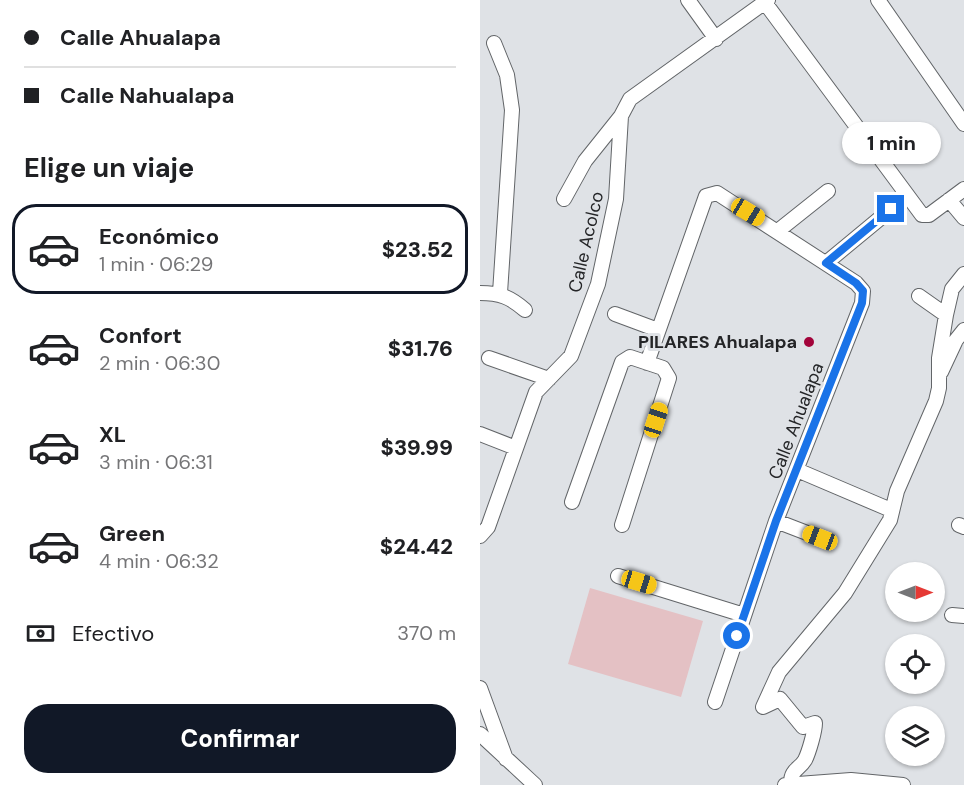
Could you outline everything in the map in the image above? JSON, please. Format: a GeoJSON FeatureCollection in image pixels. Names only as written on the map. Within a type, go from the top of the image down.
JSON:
{"type":"FeatureCollection","features":[{"type":"Feature","properties":{"kind":"street"},"geometry":{"type":"LineString","coordinates":[[688,0],[716,39]]}},
{"type":"Feature","properties":{"kind":"street"},"geometry":{"type":"LineString","coordinates":[[878,0],[964,124]]}},
{"type":"Feature","properties":{"kind":"street"},"geometry":{"type":"LineString","coordinates":[[564,199],[585,161],[621,116],[630,99],[716,39],[765,1],[907,196],[925,216],[964,189]]}},
{"type":"Feature","properties":{"kind":"street"},"geometry":{"type":"LineString","coordinates":[[494,43],[507,75],[513,110],[500,293]]}},
{"type":"Feature","properties":{"kind":"street","name":"Calle Acolco"},"geometry":{"type":"LineString","coordinates":[[480,536],[488,527],[536,392],[571,356],[597,284],[616,199],[621,116]]}},
{"type":"Feature","properties":{"kind":"street"},"geometry":{"type":"LineString","coordinates":[[779,230],[828,191]]}},
{"type":"Feature","properties":{"kind":"street","name":"Calle Ahualapa"},"geometry":{"type":"LineString","coordinates":[[658,330],[706,196],[711,193],[717,193],[779,230],[856,283],[863,291],[862,303],[776,521],[715,702]]}},
{"type":"Feature","properties":{"kind":"street"},"geometry":{"type":"LineString","coordinates":[[826,263],[907,196]]}},
{"type":"Feature","properties":{"kind":"street"},"geometry":{"type":"LineString","coordinates":[[949,200],[964,218]]}},
{"type":"Feature","properties":{"kind":"street"},"geometry":{"type":"LineString","coordinates":[[903,785],[851,780],[788,784],[793,770],[804,760],[815,733],[815,723],[803,727],[780,699],[763,707],[779,672],[845,593],[890,520],[891,510],[936,401],[940,374],[939,358],[946,315],[952,289],[964,274]]}},
{"type":"Feature","properties":{"kind":"street"},"geometry":{"type":"LineString","coordinates":[[480,293],[500,293],[525,310]]}},
{"type":"Feature","properties":{"kind":"street"},"geometry":{"type":"LineString","coordinates":[[919,296],[946,315]]}},
{"type":"Feature","properties":{"kind":"street"},"geometry":{"type":"LineString","coordinates":[[615,314],[658,330],[647,363]]}},
{"type":"Feature","properties":{"kind":"street"},"geometry":{"type":"LineString","coordinates":[[940,374],[956,340],[964,330]]}},
{"type":"Feature","properties":{"kind":"street"},"geometry":{"type":"LineString","coordinates":[[572,502],[622,362],[630,357],[666,371],[669,378],[622,525]]}},
{"type":"Feature","properties":{"kind":"street"},"geometry":{"type":"LineString","coordinates":[[489,358],[549,379]]}},
{"type":"Feature","properties":{"kind":"street"},"geometry":{"type":"LineString","coordinates":[[480,434],[516,448]]}},
{"type":"Feature","properties":{"kind":"street"},"geometry":{"type":"LineString","coordinates":[[797,470],[891,510]]}},
{"type":"Feature","properties":{"kind":"street"},"geometry":{"type":"LineString","coordinates":[[776,521],[820,538]]}},
{"type":"Feature","properties":{"kind":"street"},"geometry":{"type":"LineString","coordinates":[[618,576],[744,615]]}},
{"type":"Feature","properties":{"kind":"street"},"geometry":{"type":"LineString","coordinates":[[480,688],[506,759]]}},
{"type":"Feature","properties":{"kind":"street"},"geometry":{"type":"LineString","coordinates":[[480,734],[534,785]]}},
{"type":"Feature","properties":{"kind":"shaded area"},"geometry":{"type":"Polygon","coordinates":[[[590,588],[703,621],[681,697],[568,664],[590,588]]]}},
{"type":"Feature","properties":{"kind":"place","name":"PILARES Ahualapa"},"geometry":{"type":"Point","coordinates":[809,342]}},
{"type":"Feature","properties":{"kind":"route"},"geometry":{"type":"LineString","coordinates":[[737,636],[776,521],[862,303],[863,291],[856,283],[826,263],[891,209]]}}]}
